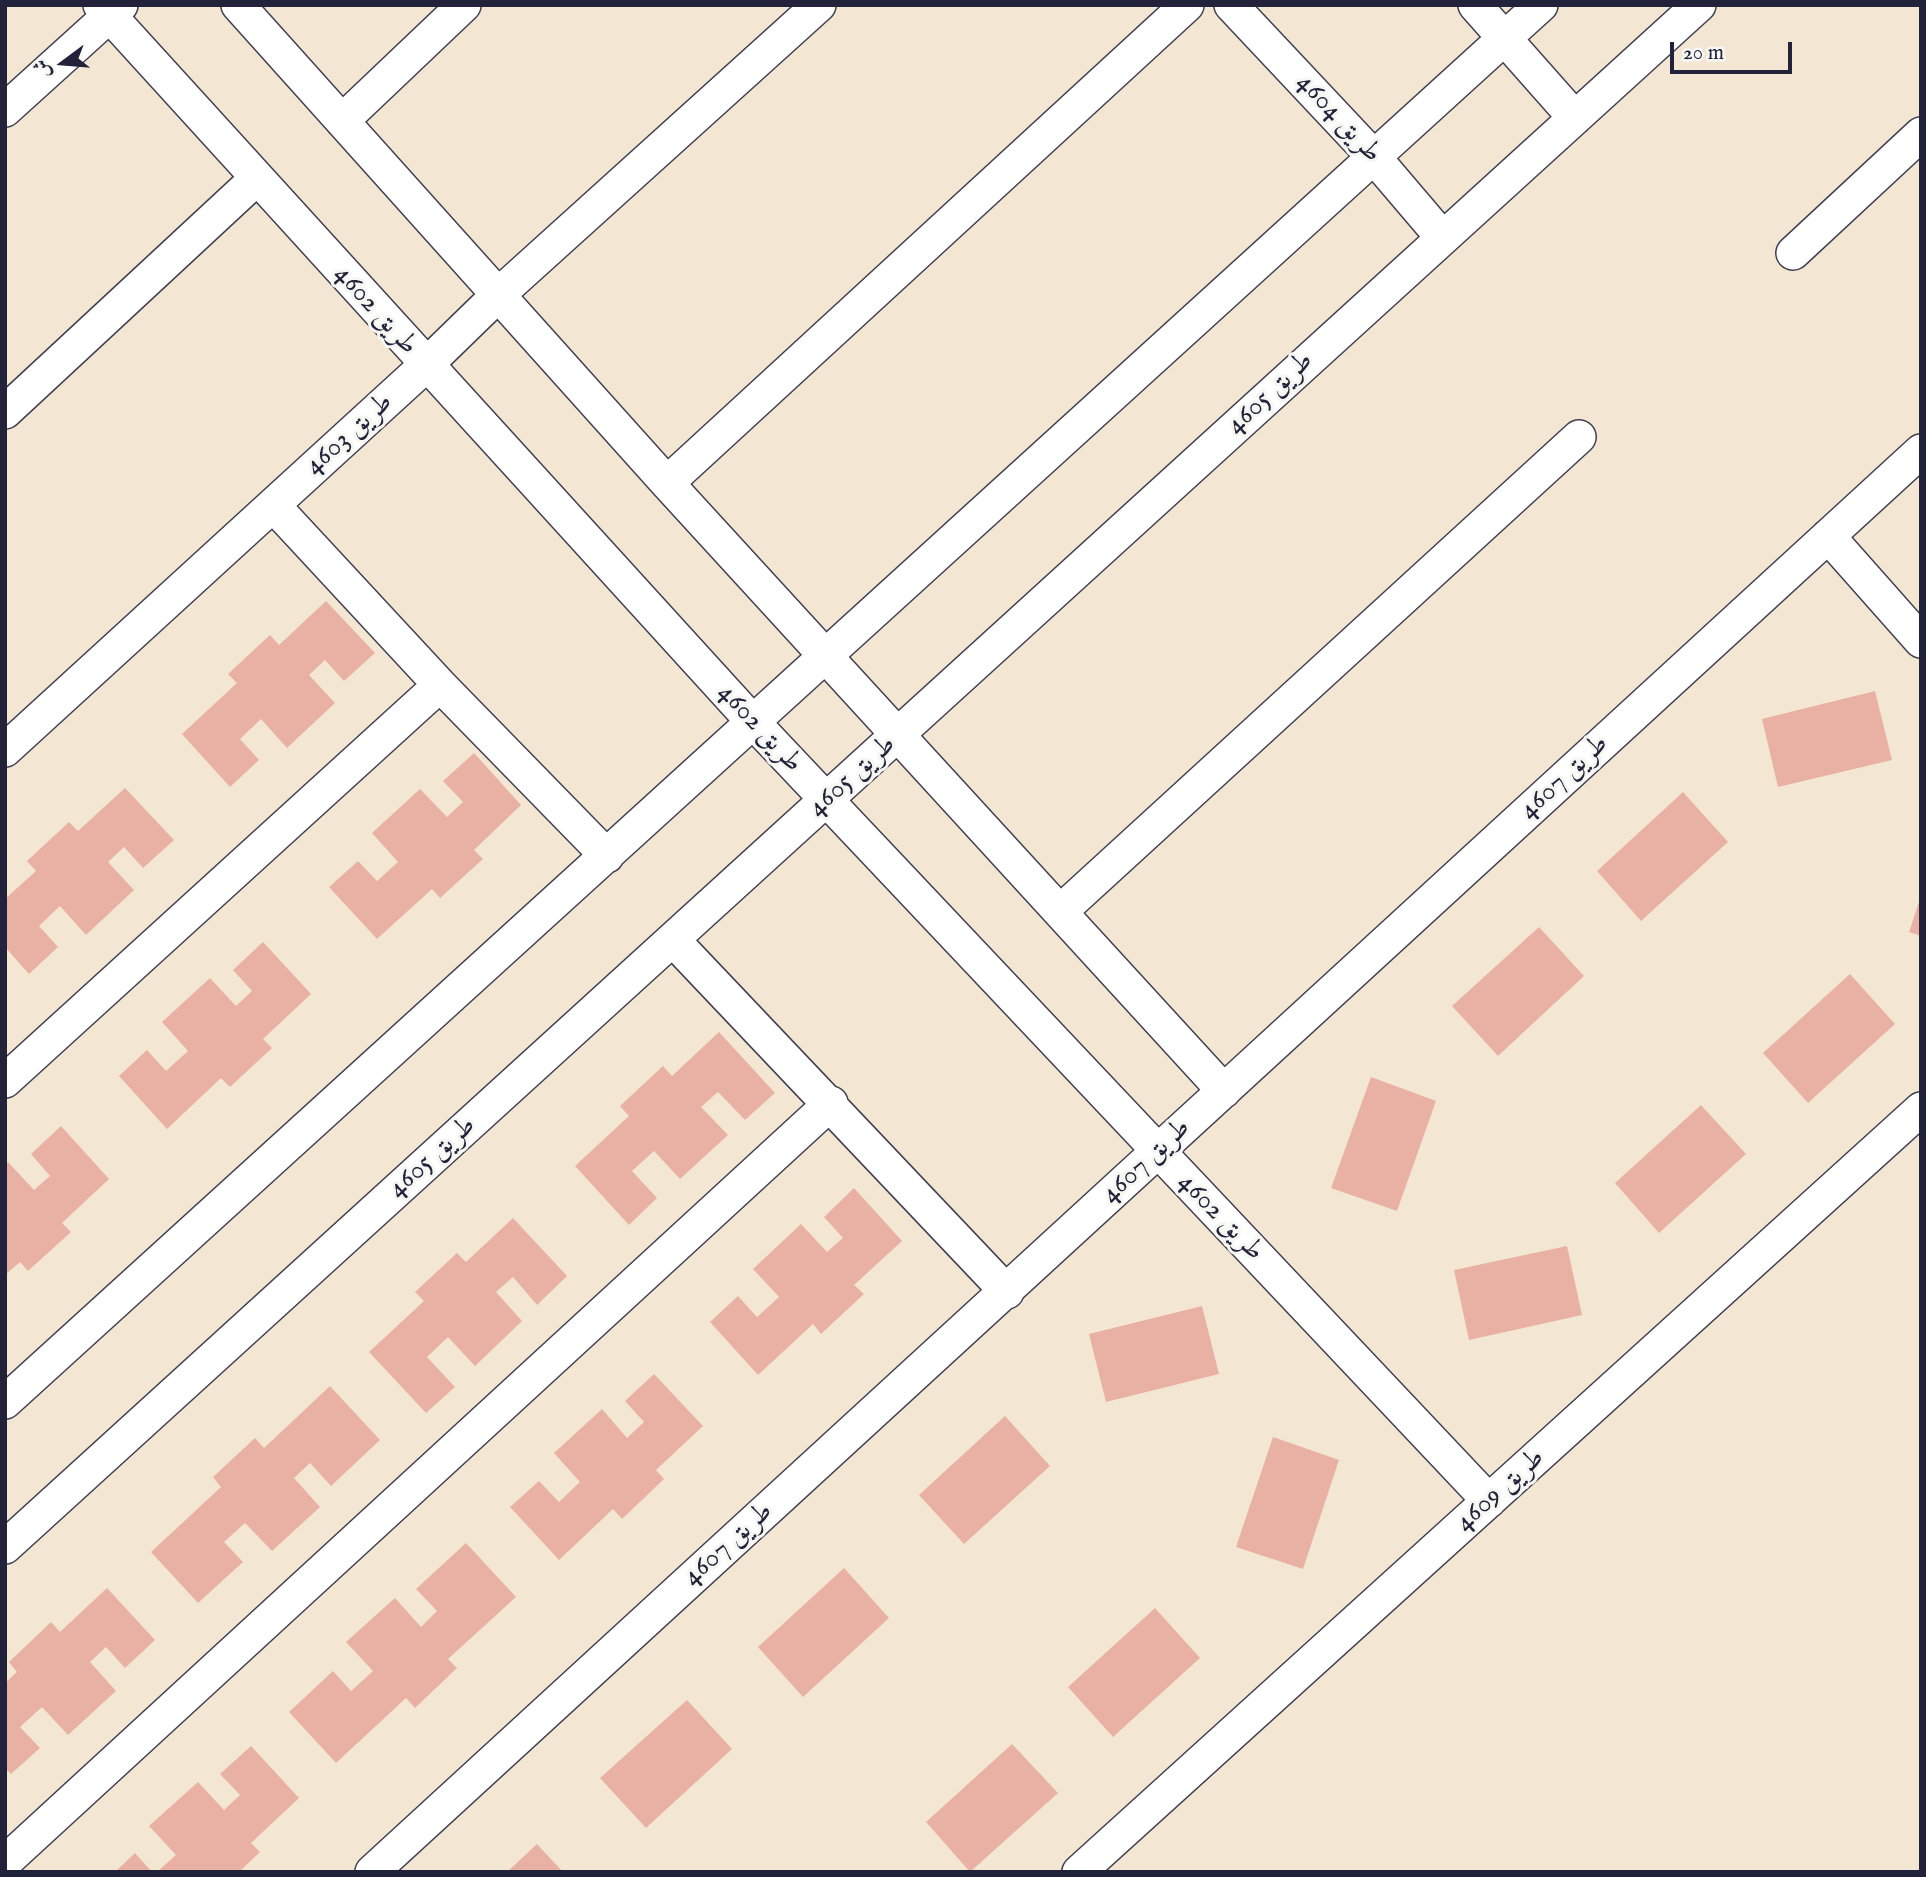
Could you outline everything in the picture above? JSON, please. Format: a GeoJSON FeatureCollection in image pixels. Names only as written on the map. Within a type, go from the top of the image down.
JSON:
{"type":"FeatureCollection","features":[{"type":"Feature","properties":{"kind":"street"},"geometry":{"type":"LineString","coordinates":[[238,5],[667,483],[1224,1091]]}},
{"type":"Feature","properties":{"kind":"street"},"geometry":{"type":"LineString","coordinates":[[342,121],[464,5]]}},
{"type":"Feature","properties":{"kind":"street","name":"طريق 4603"},"geometry":{"type":"LineString","coordinates":[[5,750],[425,366],[498,295],[819,5]]}},
{"type":"Feature","properties":{"kind":"street"},"geometry":{"type":"LineString","coordinates":[[667,483],[1187,5]]}},
{"type":"Feature","properties":{"kind":"street","name":"طريق 4604"},"geometry":{"type":"LineString","coordinates":[[1231,5],[1373,156],[1442,237]]}},
{"type":"Feature","properties":{"kind":"street"},"geometry":{"type":"LineString","coordinates":[[1475,5],[1575,118]]}},
{"type":"Feature","properties":{"kind":"street"},"geometry":{"type":"LineString","coordinates":[[5,1402],[1541,5]]}},
{"type":"Feature","properties":{"kind":"street","name":"طريق 4605"},"geometry":{"type":"LineString","coordinates":[[5,1547],[1699,5]]}},
{"type":"Feature","properties":{"kind":"street"},"geometry":{"type":"LineString","coordinates":[[5,110],[110,9]]}},
{"type":"Feature","properties":{"kind":"street","name":"طريق 4602"},"geometry":{"type":"LineString","coordinates":[[110,9],[256,178],[425,366],[753,722],[1489,1501]]}},
{"type":"Feature","properties":{"kind":"street"},"geometry":{"type":"LineString","coordinates":[[1793,253],[1921,134]]}},
{"type":"Feature","properties":{"kind":"street"},"geometry":{"type":"LineString","coordinates":[[5,412],[256,178]]}},
{"type":"Feature","properties":{"kind":"street"},"geometry":{"type":"LineString","coordinates":[[1061,911],[1579,437]]}},
{"type":"Feature","properties":{"kind":"street","name":"طريق 4607"},"geometry":{"type":"LineString","coordinates":[[372,1872],[1921,451]]}},
{"type":"Feature","properties":{"kind":"street"},"geometry":{"type":"LineString","coordinates":[[274,505],[440,685],[607,856]]}},
{"type":"Feature","properties":{"kind":"street"},"geometry":{"type":"LineString","coordinates":[[1828,536],[1921,640]]}},
{"type":"Feature","properties":{"kind":"street"},"geometry":{"type":"LineString","coordinates":[[5,1081],[440,685]]}},
{"type":"Feature","properties":{"kind":"street"},"geometry":{"type":"LineString","coordinates":[[673,940],[831,1103],[1007,1292]]}},
{"type":"Feature","properties":{"kind":"street"},"geometry":{"type":"LineString","coordinates":[[5,1862],[831,1103]]}},
{"type":"Feature","properties":{"kind":"street","name":"طريق 4609"},"geometry":{"type":"LineString","coordinates":[[1079,1872],[1921,1109]]}},
{"type":"Feature","properties":{"kind":"building"},"geometry":{"type":"Polygon","coordinates":[[[326,601],[375,653],[344,681],[325,660],[309,675],[335,703],[287,748],[261,719],[240,739],[259,760],[230,787],[182,734],[237,683],[228,674],[270,635],[279,645],[326,601]]]}},
{"type":"Feature","properties":{"kind":"building"},"geometry":{"type":"Polygon","coordinates":[[[1875,691],[1892,760],[1778,787],[1762,719],[1875,691]]]}},
{"type":"Feature","properties":{"kind":"building"},"geometry":{"type":"Polygon","coordinates":[[[474,753],[521,805],[474,850],[483,859],[440,898],[432,889],[377,939],[329,887],[358,861],[377,881],[398,862],[372,833],[420,789],[447,817],[463,802],[443,781],[474,753]]]}},
{"type":"Feature","properties":{"kind":"building"},"geometry":{"type":"Polygon","coordinates":[[[125,788],[174,840],[143,868],[124,847],[108,862],[134,890],[86,935],[60,906],[39,926],[58,947],[29,974],[5,947],[5,899],[36,871],[27,861],[69,822],[78,831],[125,788]]]}},
{"type":"Feature","properties":{"kind":"building"},"geometry":{"type":"Polygon","coordinates":[[[1683,792],[1728,842],[1641,921],[1597,871],[1683,792]]]}},
{"type":"Feature","properties":{"kind":"building"},"geometry":{"type":"Polygon","coordinates":[[[1921,899],[1921,936],[1909,932],[1921,899]]]}},
{"type":"Feature","properties":{"kind":"building"},"geometry":{"type":"Polygon","coordinates":[[[1539,927],[1584,976],[1498,1056],[1452,1006],[1539,927]]]}},
{"type":"Feature","properties":{"kind":"building"},"geometry":{"type":"Polygon","coordinates":[[[263,942],[311,994],[263,1039],[272,1048],[230,1087],[221,1078],[167,1129],[119,1076],[147,1050],[166,1071],[188,1051],[162,1022],[210,978],[236,1006],[252,991],[233,970],[263,942]]]}},
{"type":"Feature","properties":{"kind":"building"},"geometry":{"type":"Polygon","coordinates":[[[1850,974],[1895,1024],[1808,1103],[1763,1053],[1850,974]]]}},
{"type":"Feature","properties":{"kind":"building"},"geometry":{"type":"Polygon","coordinates":[[[719,1032],[775,1093],[745,1120],[718,1092],[701,1107],[728,1135],[680,1179],[654,1151],[632,1171],[657,1198],[629,1225],[575,1166],[629,1116],[620,1106],[663,1066],[672,1076],[719,1032]]]}},
{"type":"Feature","properties":{"kind":"building"},"geometry":{"type":"Polygon","coordinates":[[[1371,1077],[1436,1101],[1397,1211],[1331,1188],[1371,1077]]]}},
{"type":"Feature","properties":{"kind":"building"},"geometry":{"type":"Polygon","coordinates":[[[1701,1105],[1746,1154],[1659,1233],[1615,1183],[1701,1105]]]}},
{"type":"Feature","properties":{"kind":"building"},"geometry":{"type":"Polygon","coordinates":[[[61,1126],[109,1179],[62,1223],[71,1232],[28,1271],[20,1262],[5,1275],[5,1165],[8,1162],[34,1190],[50,1176],[31,1154],[61,1126]]]}},
{"type":"Feature","properties":{"kind":"building"},"geometry":{"type":"Polygon","coordinates":[[[854,1188],[902,1241],[854,1285],[864,1294],[821,1334],[813,1324],[758,1375],[710,1322],[738,1296],[757,1317],[779,1297],[753,1269],[801,1224],[827,1252],[843,1238],[824,1217],[854,1188]]]}},
{"type":"Feature","properties":{"kind":"building"},"geometry":{"type":"Polygon","coordinates":[[[513,1218],[567,1276],[537,1305],[513,1277],[496,1292],[522,1321],[475,1366],[448,1337],[427,1357],[455,1387],[426,1413],[369,1352],[424,1301],[415,1292],[457,1253],[466,1262],[513,1218]]]}},
{"type":"Feature","properties":{"kind":"building"},"geometry":{"type":"Polygon","coordinates":[[[1567,1246],[1582,1315],[1469,1340],[1454,1270],[1567,1246]]]}},
{"type":"Feature","properties":{"kind":"building"},"geometry":{"type":"Polygon","coordinates":[[[1202,1306],[1219,1374],[1106,1402],[1089,1334],[1202,1306]]]}},
{"type":"Feature","properties":{"kind":"building"},"geometry":{"type":"Polygon","coordinates":[[[654,1374],[703,1426],[656,1470],[664,1479],[622,1519],[613,1509],[559,1560],[510,1507],[539,1481],[559,1502],[580,1482],[554,1453],[602,1409],[627,1438],[644,1422],[625,1401],[654,1374]]]}},
{"type":"Feature","properties":{"kind":"building"},"geometry":{"type":"Polygon","coordinates":[[[330,1386],[380,1440],[331,1486],[310,1463],[294,1478],[320,1507],[272,1551],[245,1523],[224,1542],[243,1562],[198,1603],[151,1552],[221,1487],[213,1477],[255,1438],[264,1448],[330,1386]]]}},
{"type":"Feature","properties":{"kind":"building"},"geometry":{"type":"Polygon","coordinates":[[[1005,1416],[1050,1466],[964,1544],[919,1495],[1005,1416]]]}},
{"type":"Feature","properties":{"kind":"building"},"geometry":{"type":"Polygon","coordinates":[[[1273,1437],[1339,1460],[1303,1569],[1236,1547],[1273,1437]]]}},
{"type":"Feature","properties":{"kind":"building"},"geometry":{"type":"Polygon","coordinates":[[[466,1543],[516,1597],[448,1659],[457,1668],[415,1708],[406,1698],[336,1763],[289,1712],[333,1671],[351,1691],[373,1671],[346,1642],[395,1598],[421,1627],[437,1611],[416,1589],[466,1543]]]}},
{"type":"Feature","properties":{"kind":"building"},"geometry":{"type":"Polygon","coordinates":[[[844,1568],[889,1618],[803,1697],[758,1647],[844,1568]]]}},
{"type":"Feature","properties":{"kind":"building"},"geometry":{"type":"Polygon","coordinates":[[[107,1588],[155,1640],[125,1668],[106,1647],[90,1662],[116,1691],[68,1735],[42,1707],[20,1727],[40,1748],[11,1774],[5,1768],[5,1683],[17,1672],[9,1662],[51,1622],[60,1632],[107,1588]]]}},
{"type":"Feature","properties":{"kind":"building"},"geometry":{"type":"Polygon","coordinates":[[[1155,1608],[1200,1658],[1113,1737],[1068,1687],[1155,1608]]]}},
{"type":"Feature","properties":{"kind":"building"},"geometry":{"type":"Polygon","coordinates":[[[687,1700],[732,1749],[646,1828],[600,1778],[687,1700]]]}},
{"type":"Feature","properties":{"kind":"building"},"geometry":{"type":"Polygon","coordinates":[[[1012,1744],[1058,1793],[970,1872],[926,1822],[1012,1744]]]}},
{"type":"Feature","properties":{"kind":"building"},"geometry":{"type":"Polygon","coordinates":[[[251,1746],[299,1798],[251,1843],[260,1852],[239,1872],[157,1872],[176,1855],[149,1826],[198,1782],[224,1810],[240,1795],[220,1774],[251,1746]]]}},
{"type":"Feature","properties":{"kind":"building"},"geometry":{"type":"Polygon","coordinates":[[[537,1844],[563,1872],[507,1872],[537,1844]]]}},
{"type":"Feature","properties":{"kind":"building"},"geometry":{"type":"Polygon","coordinates":[[[135,1853],[152,1872],[115,1872],[135,1853]]]}}]}
